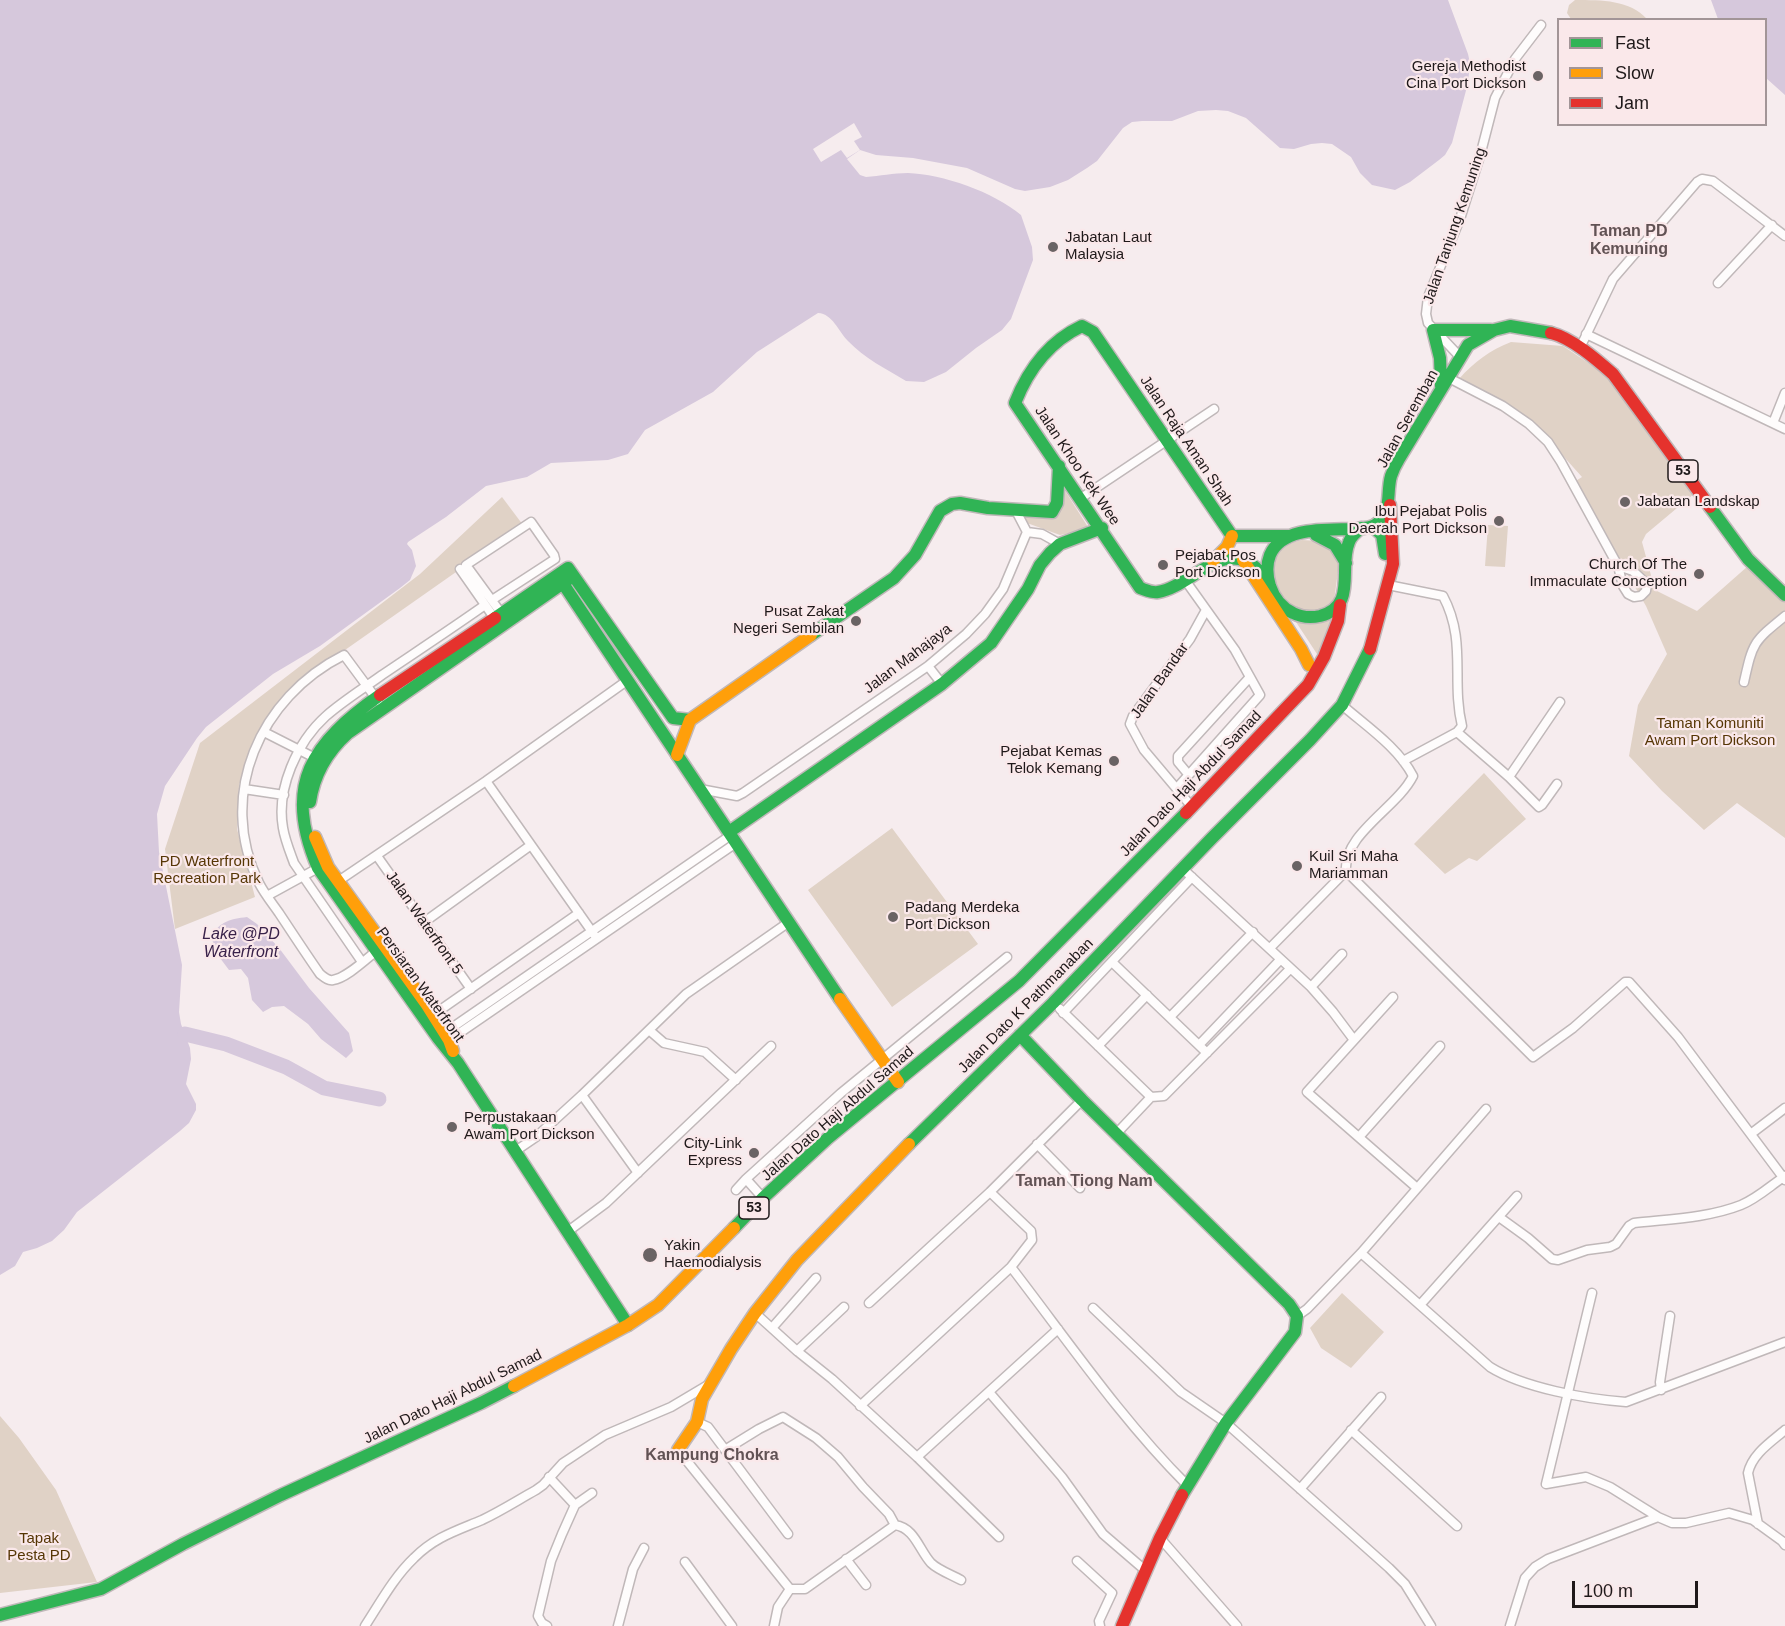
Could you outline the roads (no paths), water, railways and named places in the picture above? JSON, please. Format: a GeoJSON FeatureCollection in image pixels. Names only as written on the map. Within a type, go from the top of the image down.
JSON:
{"type":"FeatureCollection","features":[{"type":"Feature","properties":{"kind":"street","name":"Jalan Tanjung Kemuning"},"geometry":{"type":"LineString","coordinates":[[1433,330],[1426,314],[1428,297],[1460,219],[1495,98],[1515,59],[1541,25]]}},
{"type":"Feature","properties":{"kind":"street"},"geometry":{"type":"LineString","coordinates":[[1574,345],[1586,334],[1612,279],[1696,182],[1702,179],[1713,181],[1785,236]]}},
{"type":"Feature","properties":{"kind":"street"},"geometry":{"type":"LineString","coordinates":[[1718,283],[1772,225]]}},
{"type":"Feature","properties":{"kind":"street","name":"Jalan Raja Aman Shah"},"geometry":{"type":"LineString","coordinates":[[1075,328],[1085,326],[1093,332],[1232,536]]}},
{"type":"Feature","properties":{"kind":"street","name":"Jalan Seremban"},"geometry":{"type":"LineString","coordinates":[[1367,528],[1380,522],[1386,514],[1391,476],[1399,459],[1468,345],[1494,330],[1510,326],[1538,330],[1562,336],[1606,368],[1625,388],[1748,559],[1785,596]]}},
{"type":"Feature","properties":{"kind":"street","name":"Jalan Khoo Kek Wee"},"geometry":{"type":"LineString","coordinates":[[1075,328],[1062,336],[1035,366],[1023,382],[1015,403],[1102,528],[1140,588],[1156,592],[1185,580],[1210,564]]}},
{"type":"Feature","properties":{"kind":"street"},"geometry":{"type":"LineString","coordinates":[[1433,330],[1494,330]]}},
{"type":"Feature","properties":{"kind":"street"},"geometry":{"type":"LineString","coordinates":[[1433,330],[1461,358]]}},
{"type":"Feature","properties":{"kind":"street"},"geometry":{"type":"LineString","coordinates":[[1433,330],[1440,354],[1444,382],[1503,406],[1529,424],[1548,442],[1618,566]]}},
{"type":"Feature","properties":{"kind":"street"},"geometry":{"type":"LineString","coordinates":[[1586,334],[1785,429]]}},
{"type":"Feature","properties":{"kind":"street","name":"Jalan Seremban"},"geometry":{"type":"LineString","coordinates":[[1461,358],[1501,337],[1538,338],[1574,345]]}},
{"type":"Feature","properties":{"kind":"street"},"geometry":{"type":"LineString","coordinates":[[1773,423],[1785,393]]}},
{"type":"Feature","properties":{"kind":"street"},"geometry":{"type":"LineString","coordinates":[[1081,498],[1214,409]]}},
{"type":"Feature","properties":{"kind":"street"},"geometry":{"type":"LineString","coordinates":[[678,755],[685,729],[690,720],[894,578],[915,555],[945,507],[960,503],[1045,513],[1054,510],[1059,466]]}},
{"type":"Feature","properties":{"kind":"street","name":"Jalan Dato K Pathmanaban"},"geometry":{"type":"LineString","coordinates":[[678,1450],[697,1422],[702,1399],[709,1385],[755,1313],[797,1260],[948,1104],[1188,873],[1342,705],[1369,653],[1393,564],[1388,495]]}},
{"type":"Feature","properties":{"kind":"street"},"geometry":{"type":"LineString","coordinates":[[1015,509],[1027,532],[1042,534],[1060,544]]}},
{"type":"Feature","properties":{"kind":"street"},"geometry":{"type":"LineString","coordinates":[[362,962],[294,863],[282,827],[284,795],[292,764],[300,749],[326,716],[407,658],[555,559],[531,522],[466,565],[488,603]]}},
{"type":"Feature","properties":{"kind":"street"},"geometry":{"type":"LineString","coordinates":[[444,1039],[732,837],[942,684],[991,643],[1028,589],[1040,565],[1060,544],[1102,528]]}},
{"type":"Feature","properties":{"kind":"street"},"geometry":{"type":"LineString","coordinates":[[1210,564],[1227,547],[1232,536],[1290,536],[1367,528]]}},
{"type":"Feature","properties":{"kind":"street","name":"Jalan Dato K Pathmanaban"},"geometry":{"type":"LineString","coordinates":[[1367,528],[1380,530],[1384,538],[1388,585]]}},
{"type":"Feature","properties":{"kind":"street","name":"53"},"geometry":{"type":"LineString","coordinates":[[1346,563],[1348,543],[1353,535],[1367,528]]}},
{"type":"Feature","properties":{"kind":"street","name":"Jalan Mahajaya"},"geometry":{"type":"LineString","coordinates":[[700,789],[737,796],[743,793],[949,650],[986,614],[1003,589],[1027,532]]}},
{"type":"Feature","properties":{"kind":"street"},"geometry":{"type":"LineString","coordinates":[[1281,606],[1298,614],[1314,617],[1324,615],[1340,605],[1343,597],[1346,563],[1340,548],[1329,539],[1308,533]]}},
{"type":"Feature","properties":{"kind":"street"},"geometry":{"type":"LineString","coordinates":[[1267,583],[1266,572],[1270,554],[1281,541],[1290,536]]}},
{"type":"Feature","properties":{"kind":"street"},"geometry":{"type":"LineString","coordinates":[[1210,564],[1234,558],[1256,567],[1309,654],[1308,685]]}},
{"type":"Feature","properties":{"kind":"street"},"geometry":{"type":"LineString","coordinates":[[1243,560],[1309,665]]}},
{"type":"Feature","properties":{"kind":"street"},"geometry":{"type":"LineString","coordinates":[[460,569],[501,618]]}},
{"type":"Feature","properties":{"kind":"street"},"geometry":{"type":"LineString","coordinates":[[564,578],[673,718],[690,720]]}},
{"type":"Feature","properties":{"kind":"street"},"geometry":{"type":"LineString","coordinates":[[564,578],[700,789],[898,1082]]}},
{"type":"Feature","properties":{"kind":"street","name":"Persiaran Waterfront"},"geometry":{"type":"LineString","coordinates":[[335,884],[318,868],[306,837],[302,800],[307,773],[380,703],[501,618],[564,578]]}},
{"type":"Feature","properties":{"kind":"street"},"geometry":{"type":"LineString","coordinates":[[1177,788],[1260,695],[1235,650],[1185,580]]}},
{"type":"Feature","properties":{"kind":"street"},"geometry":{"type":"LineString","coordinates":[[1388,585],[1443,596],[1449,607],[1457,639],[1457,693],[1462,726],[1457,732],[1403,761]]}},
{"type":"Feature","properties":{"kind":"street","name":"Jalan Dato Haji Abdul Samad"},"geometry":{"type":"LineString","coordinates":[[0,1615],[101,1589],[183,1544],[281,1495],[485,1400],[628,1325],[658,1305],[763,1198],[828,1138],[1019,981],[1192,807],[1308,685],[1324,657],[1338,621],[1340,605]]}},
{"type":"Feature","properties":{"kind":"street","name":"Jalan Bandar"},"geometry":{"type":"LineString","coordinates":[[1192,807],[1144,750],[1130,724],[1133,716],[1190,639],[1206,610]]}},
{"type":"Feature","properties":{"kind":"street"},"geometry":{"type":"LineString","coordinates":[[1743,682],[1751,650],[1756,641],[1785,616]]}},
{"type":"Feature","properties":{"kind":"street"},"geometry":{"type":"LineString","coordinates":[[380,703],[342,655],[291,692],[264,732],[247,767],[243,789],[243,832],[248,855],[260,884],[320,974],[329,980],[343,976],[380,948]]}},
{"type":"Feature","properties":{"kind":"street"},"geometry":{"type":"LineString","coordinates":[[407,658],[419,676]]}},
{"type":"Feature","properties":{"kind":"street"},"geometry":{"type":"LineString","coordinates":[[928,666],[942,684]]}},
{"type":"Feature","properties":{"kind":"street"},"geometry":{"type":"LineString","coordinates":[[1188,774],[1178,762],[1178,756],[1250,677]]}},
{"type":"Feature","properties":{"kind":"street"},"geometry":{"type":"LineString","coordinates":[[335,884],[628,680]]}},
{"type":"Feature","properties":{"kind":"street"},"geometry":{"type":"LineString","coordinates":[[1509,777],[1560,702]]}},
{"type":"Feature","properties":{"kind":"street"},"geometry":{"type":"LineString","coordinates":[[1342,705],[1382,739],[1403,761],[1413,776],[1409,784],[1354,842],[1348,853],[1347,871],[1533,1058],[1573,1028],[1625,982],[1629,982],[1678,1037],[1784,1178],[1742,1204],[1712,1214],[1634,1223],[1629,1226],[1616,1244],[1610,1247],[1587,1250],[1558,1260],[1552,1259],[1499,1217]]}},
{"type":"Feature","properties":{"kind":"street"},"geometry":{"type":"LineString","coordinates":[[264,732],[319,760]]}},
{"type":"Feature","properties":{"kind":"street"},"geometry":{"type":"LineString","coordinates":[[1457,732],[1509,777],[1539,807],[1557,784]]}},
{"type":"Feature","properties":{"kind":"street","name":"Persiaran Waterfront"},"geometry":{"type":"LineString","coordinates":[[319,760],[312,789],[311,815],[319,850],[335,884],[444,1039]]}},
{"type":"Feature","properties":{"kind":"street"},"geometry":{"type":"LineString","coordinates":[[486,781],[594,935]]}},
{"type":"Feature","properties":{"kind":"street"},"geometry":{"type":"LineString","coordinates":[[243,789],[284,795]]}},
{"type":"Feature","properties":{"kind":"street"},"geometry":{"type":"LineString","coordinates":[[423,923],[531,845]]}},
{"type":"Feature","properties":{"kind":"street","name":"Jalan Waterfront 5"},"geometry":{"type":"LineString","coordinates":[[377,856],[471,989]]}},
{"type":"Feature","properties":{"kind":"street"},"geometry":{"type":"LineString","coordinates":[[267,896],[318,868]]}},
{"type":"Feature","properties":{"kind":"street"},"geometry":{"type":"LineString","coordinates":[[1270,948],[1347,871]]}},
{"type":"Feature","properties":{"kind":"street"},"geometry":{"type":"LineString","coordinates":[[1063,1013],[1112,962],[1188,873],[1311,987],[1334,1012],[1354,1040]]}},
{"type":"Feature","properties":{"kind":"street"},"geometry":{"type":"LineString","coordinates":[[433,1015],[579,913]]}},
{"type":"Feature","properties":{"kind":"street"},"geometry":{"type":"LineString","coordinates":[[514,1152],[536,1137],[582,1095],[690,990],[789,922]]}},
{"type":"Feature","properties":{"kind":"street"},"geometry":{"type":"LineString","coordinates":[[1170,1017],[1253,932]]}},
{"type":"Feature","properties":{"kind":"street","name":"Persiaran Waterfront"},"geometry":{"type":"LineString","coordinates":[[380,948],[433,1015],[454,1057],[628,1325]]}},
{"type":"Feature","properties":{"kind":"street"},"geometry":{"type":"LineString","coordinates":[[1311,987],[1342,954]]}},
{"type":"Feature","properties":{"kind":"street"},"geometry":{"type":"LineString","coordinates":[[736,1190],[783,1144],[1007,957]]}},
{"type":"Feature","properties":{"kind":"street"},"geometry":{"type":"LineString","coordinates":[[1198,1045],[1280,960]]}},
{"type":"Feature","properties":{"kind":"street"},"geometry":{"type":"LineString","coordinates":[[1112,962],[1207,1053]]}},
{"type":"Feature","properties":{"kind":"street"},"geometry":{"type":"LineString","coordinates":[[1117,1133],[1151,1097],[1164,1096],[1290,969]]}},
{"type":"Feature","properties":{"kind":"street"},"geometry":{"type":"LineString","coordinates":[[1098,1046],[1147,995]]}},
{"type":"Feature","properties":{"kind":"street"},"geometry":{"type":"LineString","coordinates":[[1393,997],[1307,1092],[1417,1188]]}},
{"type":"Feature","properties":{"kind":"street"},"geometry":{"type":"LineString","coordinates":[[1053,1003],[1151,1097]]}},
{"type":"Feature","properties":{"kind":"street"},"geometry":{"type":"LineString","coordinates":[[649,1030],[664,1043],[705,1052],[736,1080]]}},
{"type":"Feature","properties":{"kind":"street"},"geometry":{"type":"LineString","coordinates":[[1020,1035],[1082,1100],[1289,1304],[1297,1316],[1295,1332],[1226,1423],[1187,1485],[1160,1539],[1122,1626]]}},
{"type":"Feature","properties":{"kind":"street"},"geometry":{"type":"LineString","coordinates":[[567,1232],[606,1203],[771,1046]]}},
{"type":"Feature","properties":{"kind":"street"},"geometry":{"type":"LineString","coordinates":[[1359,1137],[1440,1046]]}},
{"type":"Feature","properties":{"kind":"street"},"geometry":{"type":"LineString","coordinates":[[582,1095],[638,1173]]}},
{"type":"Feature","properties":{"kind":"street"},"geometry":{"type":"LineString","coordinates":[[869,1303],[990,1192],[1082,1100]]}},
{"type":"Feature","properties":{"kind":"street"},"geometry":{"type":"LineString","coordinates":[[1752,1133],[1785,1108]]}},
{"type":"Feature","properties":{"kind":"street"},"geometry":{"type":"LineString","coordinates":[[1297,1316],[1307,1309],[1361,1253],[1486,1109]]}},
{"type":"Feature","properties":{"kind":"street"},"geometry":{"type":"LineString","coordinates":[[1037,1144],[1080,1188]]}},
{"type":"Feature","properties":{"kind":"street"},"geometry":{"type":"LineString","coordinates":[[746,1179],[763,1198]]}},
{"type":"Feature","properties":{"kind":"street"},"geometry":{"type":"LineString","coordinates":[[861,1406],[1011,1267],[1032,1240],[1031,1231],[990,1192]]}},
{"type":"Feature","properties":{"kind":"street"},"geometry":{"type":"LineString","coordinates":[[1420,1305],[1517,1196]]}},
{"type":"Feature","properties":{"kind":"street"},"geometry":{"type":"LineString","coordinates":[[1361,1253],[1490,1366],[1505,1376],[1567,1393],[1626,1402],[1785,1342]]}},
{"type":"Feature","properties":{"kind":"street"},"geometry":{"type":"LineString","coordinates":[[1011,1267],[1141,1436],[1187,1485]]}},
{"type":"Feature","properties":{"kind":"street"},"geometry":{"type":"LineString","coordinates":[[772,1328],[816,1278]]}},
{"type":"Feature","properties":{"kind":"street"},"geometry":{"type":"LineString","coordinates":[[1592,1293],[1546,1484],[1548,1486],[1586,1477],[1610,1487],[1658,1517],[1672,1523],[1686,1523],[1730,1513],[1753,1520],[1785,1545]]}},
{"type":"Feature","properties":{"kind":"street"},"geometry":{"type":"LineString","coordinates":[[797,1352],[844,1307]]}},
{"type":"Feature","properties":{"kind":"street"},"geometry":{"type":"LineString","coordinates":[[1093,1308],[1181,1392],[1226,1423],[1376,1555],[1405,1584],[1431,1626]]}},
{"type":"Feature","properties":{"kind":"street"},"geometry":{"type":"LineString","coordinates":[[755,1313],[797,1352],[832,1379],[917,1457],[999,1537]]}},
{"type":"Feature","properties":{"kind":"street"},"geometry":{"type":"LineString","coordinates":[[1661,1390],[1660,1382],[1670,1316]]}},
{"type":"Feature","properties":{"kind":"street"},"geometry":{"type":"LineString","coordinates":[[917,1457],[1058,1329]]}},
{"type":"Feature","properties":{"kind":"street"},"geometry":{"type":"LineString","coordinates":[[365,1626],[403,1570],[428,1546],[450,1532],[482,1520],[536,1490],[563,1463],[605,1436],[671,1407],[709,1385]]}},
{"type":"Feature","properties":{"kind":"street"},"geometry":{"type":"LineString","coordinates":[[989,1392],[1062,1477],[1103,1534],[1146,1571]]}},
{"type":"Feature","properties":{"kind":"street"},"geometry":{"type":"LineString","coordinates":[[1300,1489],[1381,1397]]}},
{"type":"Feature","properties":{"kind":"street"},"geometry":{"type":"LineString","coordinates":[[725,1450],[783,1417],[816,1438],[838,1457],[889,1514],[895,1525],[916,1538],[932,1563],[961,1580]]}},
{"type":"Feature","properties":{"kind":"street"},"geometry":{"type":"LineString","coordinates":[[697,1422],[708,1427],[788,1534]]}},
{"type":"Feature","properties":{"kind":"street"},"geometry":{"type":"LineString","coordinates":[[1351,1430],[1457,1526]]}},
{"type":"Feature","properties":{"kind":"street"},"geometry":{"type":"LineString","coordinates":[[1758,1524],[1748,1473],[1750,1464],[1785,1430]]}},
{"type":"Feature","properties":{"kind":"street"},"geometry":{"type":"LineString","coordinates":[[678,1450],[790,1589]]}},
{"type":"Feature","properties":{"kind":"street"},"geometry":{"type":"LineString","coordinates":[[549,1477],[575,1505]]}},
{"type":"Feature","properties":{"kind":"street"},"geometry":{"type":"LineString","coordinates":[[547,1626],[539,1619],[552,1561],[575,1505],[592,1493]]}},
{"type":"Feature","properties":{"kind":"street"},"geometry":{"type":"LineString","coordinates":[[1510,1626],[1525,1578],[1535,1567],[1548,1559],[1658,1517]]}},
{"type":"Feature","properties":{"kind":"street"},"geometry":{"type":"LineString","coordinates":[[790,1589],[805,1589],[895,1525]]}},
{"type":"Feature","properties":{"kind":"street"},"geometry":{"type":"LineString","coordinates":[[1160,1539],[1237,1626]]}},
{"type":"Feature","properties":{"kind":"street"},"geometry":{"type":"LineString","coordinates":[[618,1626],[633,1569],[644,1548]]}},
{"type":"Feature","properties":{"kind":"street"},"geometry":{"type":"LineString","coordinates":[[846,1559],[866,1585]]}},
{"type":"Feature","properties":{"kind":"street"},"geometry":{"type":"LineString","coordinates":[[685,1562],[732,1626]]}},
{"type":"Feature","properties":{"kind":"street"},"geometry":{"type":"LineString","coordinates":[[1077,1562],[1112,1593],[1099,1621],[1100,1626]]}},
{"type":"Feature","properties":{"kind":"street"},"geometry":{"type":"LineString","coordinates":[[774,1626],[778,1607],[790,1589]]}},
{"type":"Feature","properties":{"kind":"street","name":"Jalan Dato Haji Abdul Samad"},"geometry":{"type":"LineString","coordinates":[[0,1623],[28,1609]]}},
{"type":"Feature","properties":{"kind":"water"},"geometry":{"type":"Polygon","coordinates":[[[0,0],[1448,0],[1470,63],[1468,83],[1452,143],[1445,155],[1410,182],[1395,190],[1372,185],[1360,173],[1351,157],[1332,144],[1311,144],[1294,149],[1280,148],[1246,118],[1228,111],[1216,110],[1198,111],[1172,121],[1132,122],[1123,128],[1097,161],[1087,168],[1068,180],[1050,187],[1025,191],[1015,189],[967,168],[913,158],[876,155],[860,150],[847,159],[860,175],[866,177],[908,173],[936,177],[982,192],[1021,215],[1032,247],[1033,260],[1011,319],[1002,330],[946,372],[924,382],[906,381],[876,363],[848,341],[828,316],[818,313],[757,352],[713,392],[645,430],[628,454],[608,460],[551,463],[527,477],[486,486],[446,517],[408,542],[416,566],[410,580],[320,646],[273,674],[206,727],[165,786],[157,814],[159,852],[182,965],[179,1012],[191,1059],[186,1084],[196,1104],[196,1110],[189,1123],[77,1212],[64,1230],[52,1241],[23,1252],[15,1266],[0,1275],[0,0]]]}},
{"type":"Feature","properties":{"kind":"water"},"geometry":{"type":"Polygon","coordinates":[[[1711,0],[1785,0],[1785,95],[1767,79],[1767,18],[1718,18],[1711,0]]]}},
{"type":"Feature","properties":{"kind":"water","name":"Lake @PD Waterfront"},"geometry":{"type":"Polygon","coordinates":[[[247,917],[257,924],[279,948],[309,988],[349,1033],[353,1051],[346,1058],[284,1006],[272,1007],[263,1012],[252,1000],[248,978],[241,969],[229,970],[217,954],[211,936],[218,927],[226,922],[247,917]]]}},
{"type":"Feature","properties":{"kind":"waterway"},"geometry":{"type":"LineString","coordinates":[[185,1034],[226,1044],[286,1067],[324,1088],[379,1099]]}},
{"type":"Feature","properties":{"kind":"place","name":"Gereja Methodist Cina Port Dickson"},"geometry":{"type":"Point","coordinates":[1538,76]}},
{"type":"Feature","properties":{"kind":"place","name":"Jabatan Laut Malaysia"},"geometry":{"type":"Point","coordinates":[1053,247]}},
{"type":"Feature","properties":{"kind":"place","name":"Jabatan Landskap"},"geometry":{"type":"Point","coordinates":[1625,502]}},
{"type":"Feature","properties":{"kind":"place","name":"Ibu Pejabat Polis Daerah Port Dickson"},"geometry":{"type":"Point","coordinates":[1499,521]}},
{"type":"Feature","properties":{"kind":"place","name":"Pejabat Pos Port Dickson"},"geometry":{"type":"Point","coordinates":[1163,565]}},
{"type":"Feature","properties":{"kind":"place","name":"Church Of The Immaculate Conception"},"geometry":{"type":"Point","coordinates":[1699,574]}},
{"type":"Feature","properties":{"kind":"place","name":"Pusat Zakat Negeri Sembilan"},"geometry":{"type":"Point","coordinates":[856,621]}},
{"type":"Feature","properties":{"kind":"place","name":"Pejabat Kemas Telok Kemang"},"geometry":{"type":"Point","coordinates":[1114,761]}},
{"type":"Feature","properties":{"kind":"place","name":"Kuil Sri Maha Mariamman"},"geometry":{"type":"Point","coordinates":[1297,866]}},
{"type":"Feature","properties":{"kind":"place","name":"Padang Merdeka Port Dickson"},"geometry":{"type":"Point","coordinates":[893,917]}},
{"type":"Feature","properties":{"kind":"place","name":"Perpustakaan Awam Port Dickson"},"geometry":{"type":"Point","coordinates":[452,1127]}},
{"type":"Feature","properties":{"kind":"place","name":"City-Link Express"},"geometry":{"type":"Point","coordinates":[754,1153]}},
{"type":"Feature","properties":{"kind":"place","name":"Yakin Haemodialysis"},"geometry":{"type":"Point","coordinates":[650,1255]}},
{"type":"Feature","properties":{"kind":"district","name":"Taman PD Kemuning"},"geometry":{"type":"Point","coordinates":[1629,241]}},
{"type":"Feature","properties":{"kind":"district","name":"Taman Tiong Nam"},"geometry":{"type":"Point","coordinates":[1084,1182]}},
{"type":"Feature","properties":{"kind":"district","name":"Kampung Chokra"},"geometry":{"type":"Point","coordinates":[712,1456]}},
{"type":"Feature","properties":{"kind":"park label","name":"Taman Komuniti Awam Port Dickson"},"geometry":{"type":"Point","coordinates":[1710,732]}},
{"type":"Feature","properties":{"kind":"park label","name":"PD Waterfront Recreation Park"},"geometry":{"type":"Point","coordinates":[207,870]}},
{"type":"Feature","properties":{"kind":"park label","name":"Tapak Pesta PD"},"geometry":{"type":"Point","coordinates":[39,1548]}}]}
